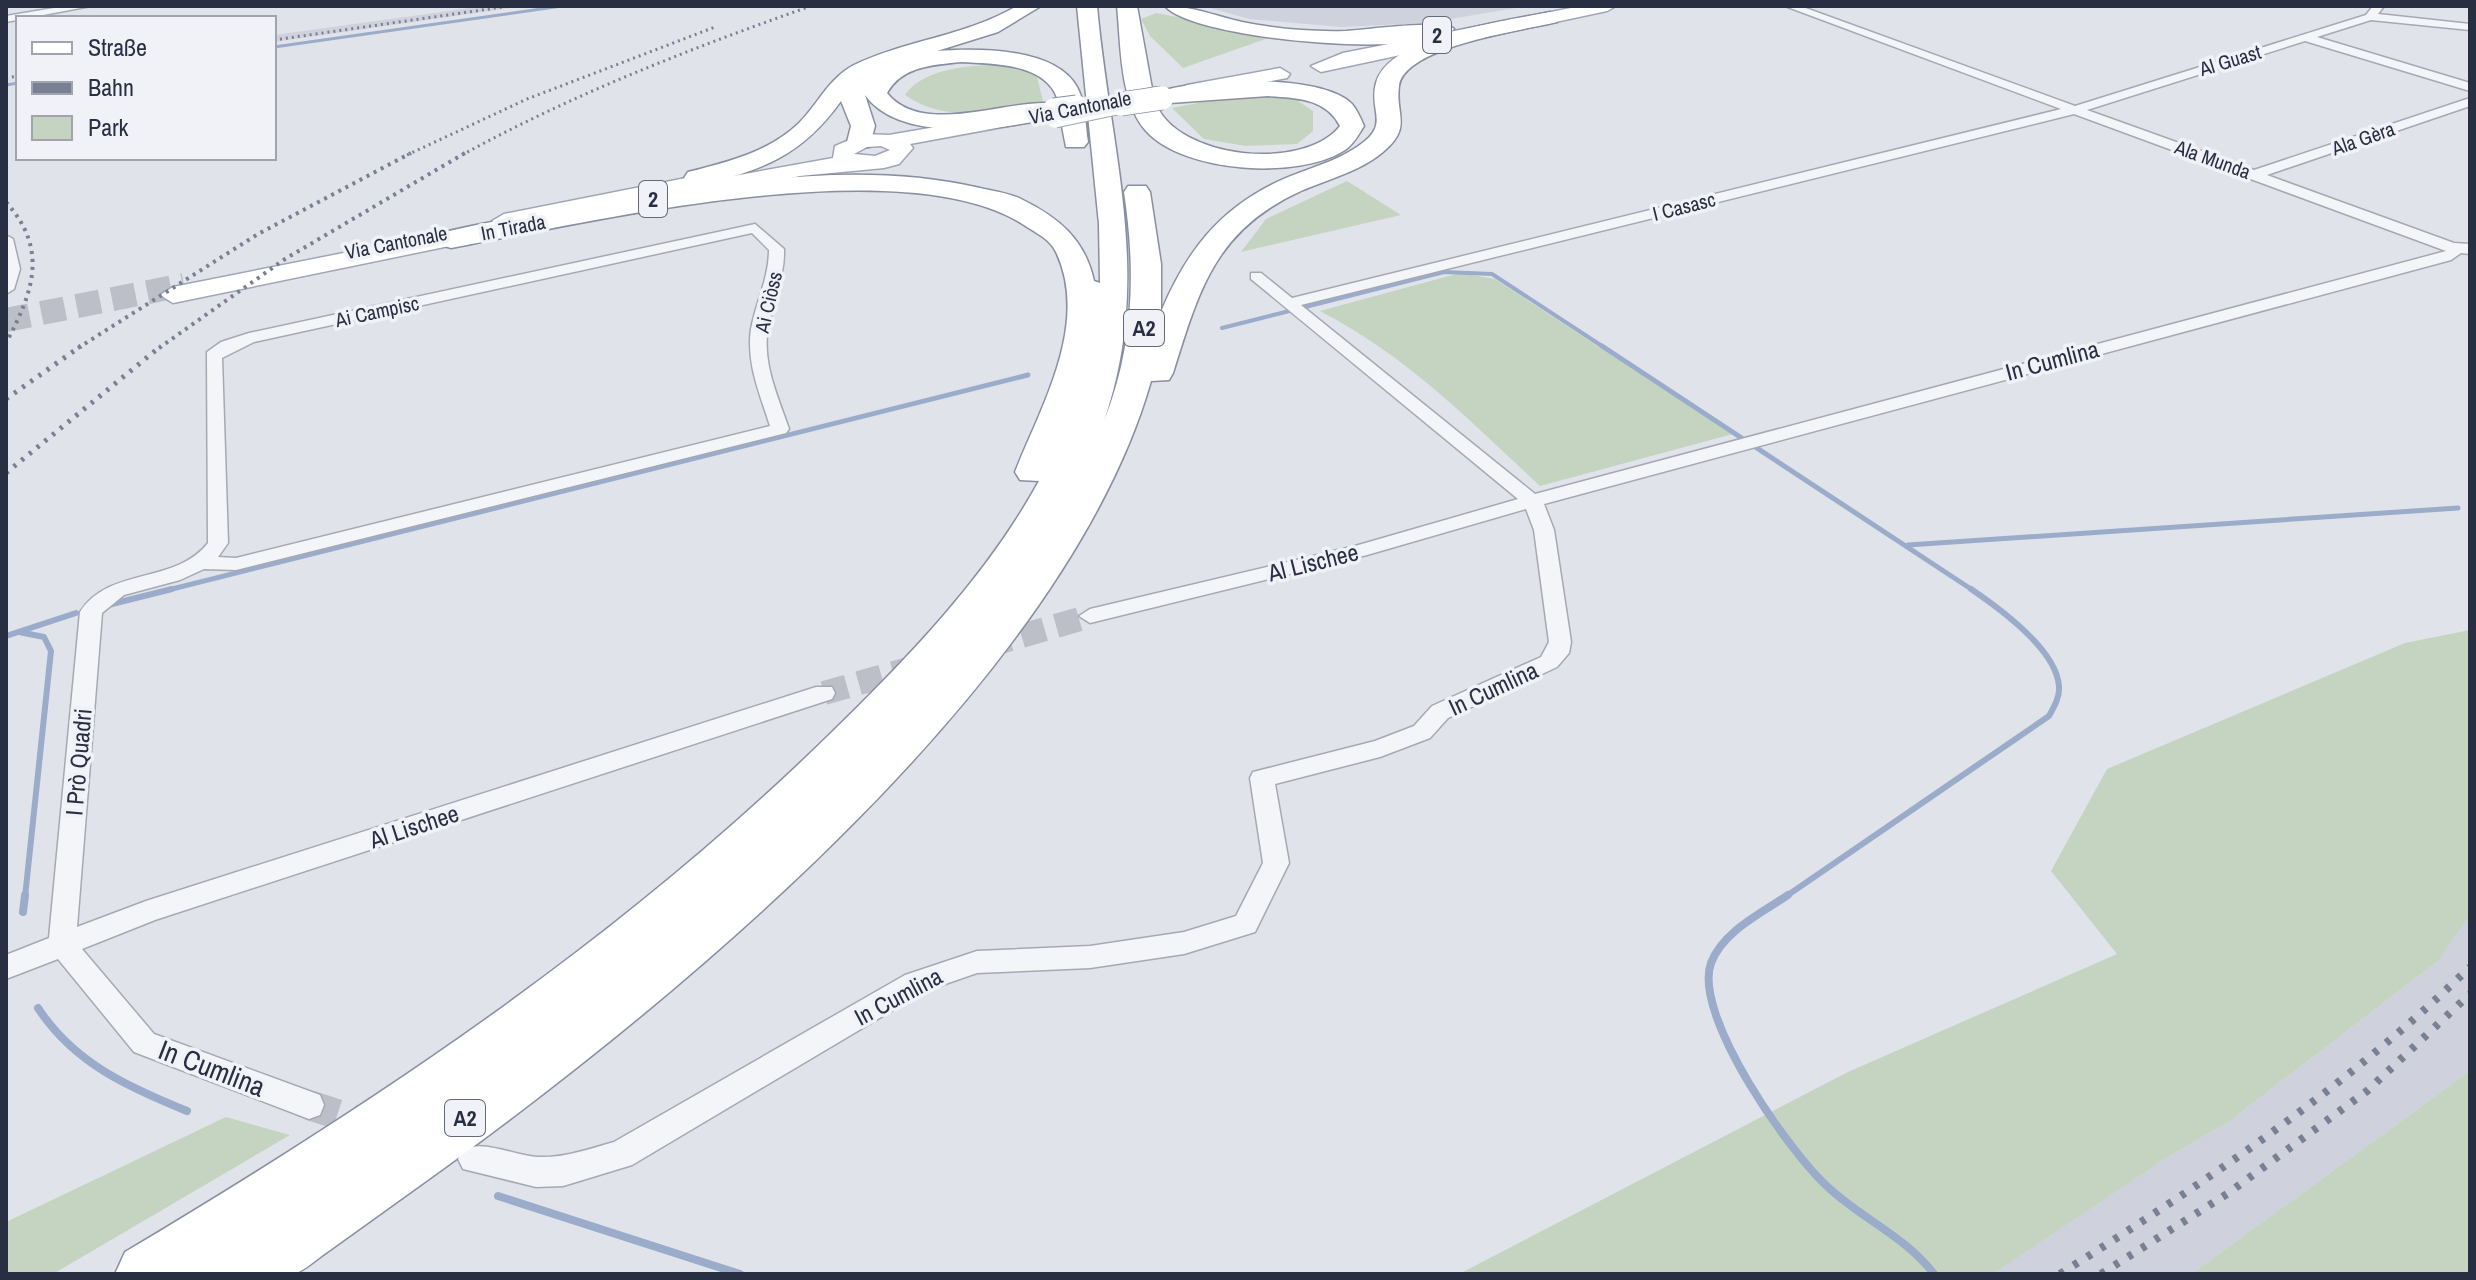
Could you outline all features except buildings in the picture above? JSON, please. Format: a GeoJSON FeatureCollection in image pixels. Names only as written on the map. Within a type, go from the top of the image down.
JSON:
{"type":"FeatureCollection","features":[{"type":"Feature","properties":{"kind":"highway"},"geometry":{"type":"LineString","coordinates":[[642,193],[740,165],[785,146],[811,125],[843,82],[869,67],[993,26],[1031,6]]}},
{"type":"Feature","properties":{"kind":"highway","name":"A2"},"geometry":{"type":"LineString","coordinates":[[238,1274],[502,1092],[707,929],[861,785],[936,706],[987,616],[1062,471],[1093,401],[1106,359],[1115,309],[1116,249],[1087,6]]}},
{"type":"Feature","properties":{"kind":"highway","name":"A2"},"geometry":{"type":"LineString","coordinates":[[987,616],[1085,500],[1105,460],[1134,383],[1143,338],[1147,281],[1145,243],[1112,66],[1105,6]]}},
{"type":"Feature","properties":{"kind":"highway"},"geometry":{"type":"LineString","coordinates":[[1121,104],[1161,95],[1226,89],[1287,90],[1333,103],[1346,112],[1352,126],[1347,136],[1331,147],[1289,158],[1228,158],[1180,145],[1159,130],[1148,113],[1127,6]]}},
{"type":"Feature","properties":{"kind":"highway"},"geometry":{"type":"LineString","coordinates":[[1175,6],[1245,28],[1339,36],[1421,32],[1567,11]]}},
{"type":"Feature","properties":{"kind":"highway","name":"A2"},"geometry":{"type":"LineString","coordinates":[[1294,184],[1349,162],[1383,138],[1392,120],[1389,76],[1405,59],[1441,44],[1567,11]]}},
{"type":"Feature","properties":{"kind":"highway"},"geometry":{"type":"LineString","coordinates":[[852,152],[863,126],[852,107],[853,92],[875,70],[904,55]]}},
{"type":"Feature","properties":{"kind":"highway"},"geometry":{"type":"LineString","coordinates":[[1060,112],[932,120],[891,110],[879,102],[875,93],[878,83],[893,72],[939,58],[985,55],[1033,63],[1055,75],[1064,85],[1078,164]]}},
{"type":"Feature","properties":{"kind":"highway","name":"A2"},"geometry":{"type":"LineString","coordinates":[[147,1274],[408,1105],[504,1036],[652,921],[758,831],[846,747],[911,679],[987,616],[1063,567],[1114,485],[1139,426],[1186,289],[1203,254],[1234,218],[1353,150],[1369,128],[1362,107],[1298,65]]}},
{"type":"Feature","properties":{"kind":"highway","name":"A2"},"geometry":{"type":"LineString","coordinates":[[451,239],[773,188],[864,182],[931,185],[1000,200],[1037,217],[1054,231],[1073,256],[1085,314]]}},
{"type":"Feature","properties":{"kind":"highway","name":"A2"},"geometry":{"type":"LineString","coordinates":[[987,616],[994,563],[1075,362],[1089,282],[1087,230]]}},
{"type":"Feature","properties":{"kind":"main road","name":"Via Cantonale"},"geometry":{"type":"LineString","coordinates":[[178,290],[642,193],[1161,95],[1567,11],[1607,6]]}},
{"type":"Feature","properties":{"kind":"main road","name":"Via Cantonale"},"geometry":{"type":"LineString","coordinates":[[1060,112],[1121,104]]}},
{"type":"Feature","properties":{"kind":"main road","name":"In Tirada"},"geometry":{"type":"LineString","coordinates":[[178,290],[451,239],[852,152]]}},
{"type":"Feature","properties":{"kind":"street"},"geometry":{"type":"LineString","coordinates":[[24,16],[86,6]]}},
{"type":"Feature","properties":{"kind":"street","name":"Ala Munda"},"geometry":{"type":"LineString","coordinates":[[1774,6],[1866,36]]}},
{"type":"Feature","properties":{"kind":"street","name":"Ala Munda"},"geometry":{"type":"LineString","coordinates":[[1790,6],[1849,27],[1898,60],[1924,58],[1973,72],[2452,247],[2470,249]]}},
{"type":"Feature","properties":{"kind":"street","name":"Ala Munda"},"geometry":{"type":"LineString","coordinates":[[1802,6],[1866,36]]}},
{"type":"Feature","properties":{"kind":"street"},"geometry":{"type":"LineString","coordinates":[[2370,17],[2379,6]]}},
{"type":"Feature","properties":{"kind":"street"},"geometry":{"type":"LineString","coordinates":[[2370,17],[2470,27]]}},
{"type":"Feature","properties":{"kind":"street","name":"Al Guast"},"geometry":{"type":"LineString","coordinates":[[2077,109],[2370,17]]}},
{"type":"Feature","properties":{"kind":"street"},"geometry":{"type":"LineString","coordinates":[[2304,37],[2470,87]]}},
{"type":"Feature","properties":{"kind":"street","name":"Ala Gèra"},"geometry":{"type":"LineString","coordinates":[[2257,174],[2470,102]]}},
{"type":"Feature","properties":{"kind":"street","name":"I Casasc"},"geometry":{"type":"LineString","coordinates":[[1295,307],[2077,109]]}},
{"type":"Feature","properties":{"kind":"street","name":"Ai Ciòss"},"geometry":{"type":"LineString","coordinates":[[200,563],[236,564],[780,429],[757,355],[760,327],[778,265],[776,249],[755,228]]}},
{"type":"Feature","properties":{"kind":"street","name":"Ai Campisc"},"geometry":{"type":"LineString","coordinates":[[200,563],[215,549],[219,537],[210,362],[227,346],[755,228]]}},
{"type":"Feature","properties":{"kind":"street"},"geometry":{"type":"LineString","coordinates":[[6,239],[12,269],[6,289]]}},
{"type":"Feature","properties":{"kind":"street","name":"In Cumlina"},"geometry":{"type":"LineString","coordinates":[[474,1159],[536,1172],[563,1171],[621,1155],[915,983],[960,965],[994,959],[1090,957],[1196,940],[1245,924],[1276,863],[1262,778],[1380,748],[1422,732],[1440,712],[1549,662],[1558,653],[1560,642],[1544,530],[1533,502],[2446,257],[2454,253],[2452,247]]}},
{"type":"Feature","properties":{"kind":"street"},"geometry":{"type":"LineString","coordinates":[[1256,276],[1533,502]]}},
{"type":"Feature","properties":{"kind":"street","name":"Al Lischee"},"geometry":{"type":"LineString","coordinates":[[1090,616],[1360,551],[1533,502]]}},
{"type":"Feature","properties":{"kind":"street","name":"I Prò Quadri"},"geometry":{"type":"LineString","coordinates":[[62,944],[91,612],[107,587],[173,577],[200,563]]}},
{"type":"Feature","properties":{"kind":"street","name":"Al Lischee"},"geometry":{"type":"LineString","coordinates":[[6,967],[146,912],[824,693]]}},
{"type":"Feature","properties":{"kind":"street","name":"In Cumlina"},"geometry":{"type":"LineString","coordinates":[[62,944],[144,1043],[309,1105]]}},
{"type":"Feature","properties":{"kind":"shaded area"},"geometry":{"type":"Polygon","coordinates":[[[485,6],[524,6],[276,42],[276,35],[485,6]]]}},
{"type":"Feature","properties":{"kind":"shaded area"},"geometry":{"type":"Polygon","coordinates":[[[1203,6],[1527,6],[1427,23],[1341,27],[1249,19],[1203,6]]]}},
{"type":"Feature","properties":{"kind":"shaded area"},"geometry":{"type":"Polygon","coordinates":[[[2470,915],[2470,1071],[2191,1274],[1989,1274],[2169,1156],[2227,1123],[2439,960],[2470,915]]]}},
{"type":"Feature","properties":{"kind":"green space"},"geometry":{"type":"Polygon","coordinates":[[[1156,13],[1274,36],[1183,68],[1150,36],[1141,19],[1156,13]]]}},
{"type":"Feature","properties":{"kind":"green space"},"geometry":{"type":"Polygon","coordinates":[[[1000,65],[1036,73],[1044,105],[955,113],[921,104],[905,95],[923,79],[935,74],[962,67],[1000,65]]]}},
{"type":"Feature","properties":{"kind":"green space"},"geometry":{"type":"Polygon","coordinates":[[[1244,94],[1292,97],[1313,111],[1313,131],[1297,144],[1246,146],[1204,139],[1172,108],[1244,94]]]}},
{"type":"Feature","properties":{"kind":"green space"},"geometry":{"type":"Polygon","coordinates":[[[1347,181],[1401,215],[1241,252],[1266,219],[1347,181]]]}},
{"type":"Feature","properties":{"kind":"green space"},"geometry":{"type":"Polygon","coordinates":[[[1460,273],[1495,279],[1733,434],[1540,486],[1462,413],[1409,369],[1320,311],[1460,273]]]}},
{"type":"Feature","properties":{"kind":"green space"},"geometry":{"type":"Polygon","coordinates":[[[2470,630],[2470,915],[2439,960],[2227,1123],[2169,1156],[2000,1269],[1989,1274],[1459,1274],[1848,1072],[2117,954],[2051,871],[2107,769],[2405,643],[2470,630]]]}},
{"type":"Feature","properties":{"kind":"green space"},"geometry":{"type":"Polygon","coordinates":[[[2470,1071],[2470,1274],[2191,1274],[2470,1071]]]}},
{"type":"Feature","properties":{"kind":"green space"},"geometry":{"type":"Polygon","coordinates":[[[226,1117],[290,1135],[53,1274],[6,1274],[6,1222],[226,1117]]]}},
{"type":"Feature","properties":{"kind":"waterway"},"geometry":{"type":"LineString","coordinates":[[276,47],[562,6]]}},
{"type":"Feature","properties":{"kind":"waterway"},"geometry":{"type":"LineString","coordinates":[[6,85],[16,83]]}},
{"type":"Feature","properties":{"kind":"waterway"},"geometry":{"type":"LineString","coordinates":[[1222,328],[1444,272],[1492,274],[1605,348]]}},
{"type":"Feature","properties":{"kind":"waterway"},"geometry":{"type":"LineString","coordinates":[[1602,346],[1971,589]]}},
{"type":"Feature","properties":{"kind":"waterway"},"geometry":{"type":"LineString","coordinates":[[108,605],[1028,375]]}},
{"type":"Feature","properties":{"kind":"waterway"},"geometry":{"type":"LineString","coordinates":[[1908,545],[2458,508]]}},
{"type":"Feature","properties":{"kind":"waterway"},"geometry":{"type":"LineString","coordinates":[[1786,896],[2049,716],[2058,698],[2059,686],[2048,658],[2024,631],[1971,589]]}},
{"type":"Feature","properties":{"kind":"waterway"},"geometry":{"type":"LineString","coordinates":[[6,636],[76,613]]}},
{"type":"Feature","properties":{"kind":"waterway"},"geometry":{"type":"LineString","coordinates":[[19,632],[44,637],[51,651],[25,897]]}},
{"type":"Feature","properties":{"kind":"waterway"},"geometry":{"type":"LineString","coordinates":[[23,912],[25,895]]}},
{"type":"Feature","properties":{"kind":"waterway"},"geometry":{"type":"LineString","coordinates":[[1786,896],[1734,932],[1717,952],[1711,963],[1709,986],[1716,1015],[1749,1083],[1792,1147],[1813,1172],[1843,1200],[1911,1249],[1934,1274]]}},
{"type":"Feature","properties":{"kind":"waterway"},"geometry":{"type":"LineString","coordinates":[[38,1008],[52,1027],[85,1058],[144,1093],[187,1111]]}},
{"type":"Feature","properties":{"kind":"waterway"},"geometry":{"type":"LineString","coordinates":[[498,1196],[740,1274]]}},
{"type":"Feature","properties":{"kind":"tunnel"},"geometry":{"type":"LineString","coordinates":[[6,320],[184,285]]}},
{"type":"Feature","properties":{"kind":"tunnel"},"geometry":{"type":"LineString","coordinates":[[987,646],[1090,616]]}},
{"type":"Feature","properties":{"kind":"tunnel"},"geometry":{"type":"LineString","coordinates":[[824,693],[919,666]]}},
{"type":"Feature","properties":{"kind":"tunnel"},"geometry":{"type":"LineString","coordinates":[[309,1105],[370,1125]]}},
{"type":"Feature","properties":{"kind":"railway"},"geometry":{"type":"LineString","coordinates":[[276,40],[510,6]]}},
{"type":"Feature","properties":{"kind":"railway"},"geometry":{"type":"LineString","coordinates":[[462,155],[634,73],[811,6]]}},
{"type":"Feature","properties":{"kind":"railway"},"geometry":{"type":"LineString","coordinates":[[409,154],[527,99],[715,27]]}},
{"type":"Feature","properties":{"kind":"railway"},"geometry":{"type":"LineString","coordinates":[[6,78],[16,76]]}},
{"type":"Feature","properties":{"kind":"railway"},"geometry":{"type":"LineString","coordinates":[[159,348],[285,259],[465,153]]}},
{"type":"Feature","properties":{"kind":"railway"},"geometry":{"type":"LineString","coordinates":[[80,347],[258,234],[409,154]]}},
{"type":"Feature","properties":{"kind":"railway"},"geometry":{"type":"LineString","coordinates":[[6,202],[28,237],[32,254],[29,289],[6,343]]}},
{"type":"Feature","properties":{"kind":"railway"},"geometry":{"type":"LineString","coordinates":[[6,473],[161,346]]}},
{"type":"Feature","properties":{"kind":"railway"},"geometry":{"type":"LineString","coordinates":[[6,399],[80,347]]}},
{"type":"Feature","properties":{"kind":"railway"},"geometry":{"type":"LineString","coordinates":[[2060,1274],[2221,1168],[2324,1093],[2423,1011],[2470,967]]}},
{"type":"Feature","properties":{"kind":"railway"},"geometry":{"type":"LineString","coordinates":[[2101,1274],[2227,1194],[2367,1091],[2470,994]]}}]}
